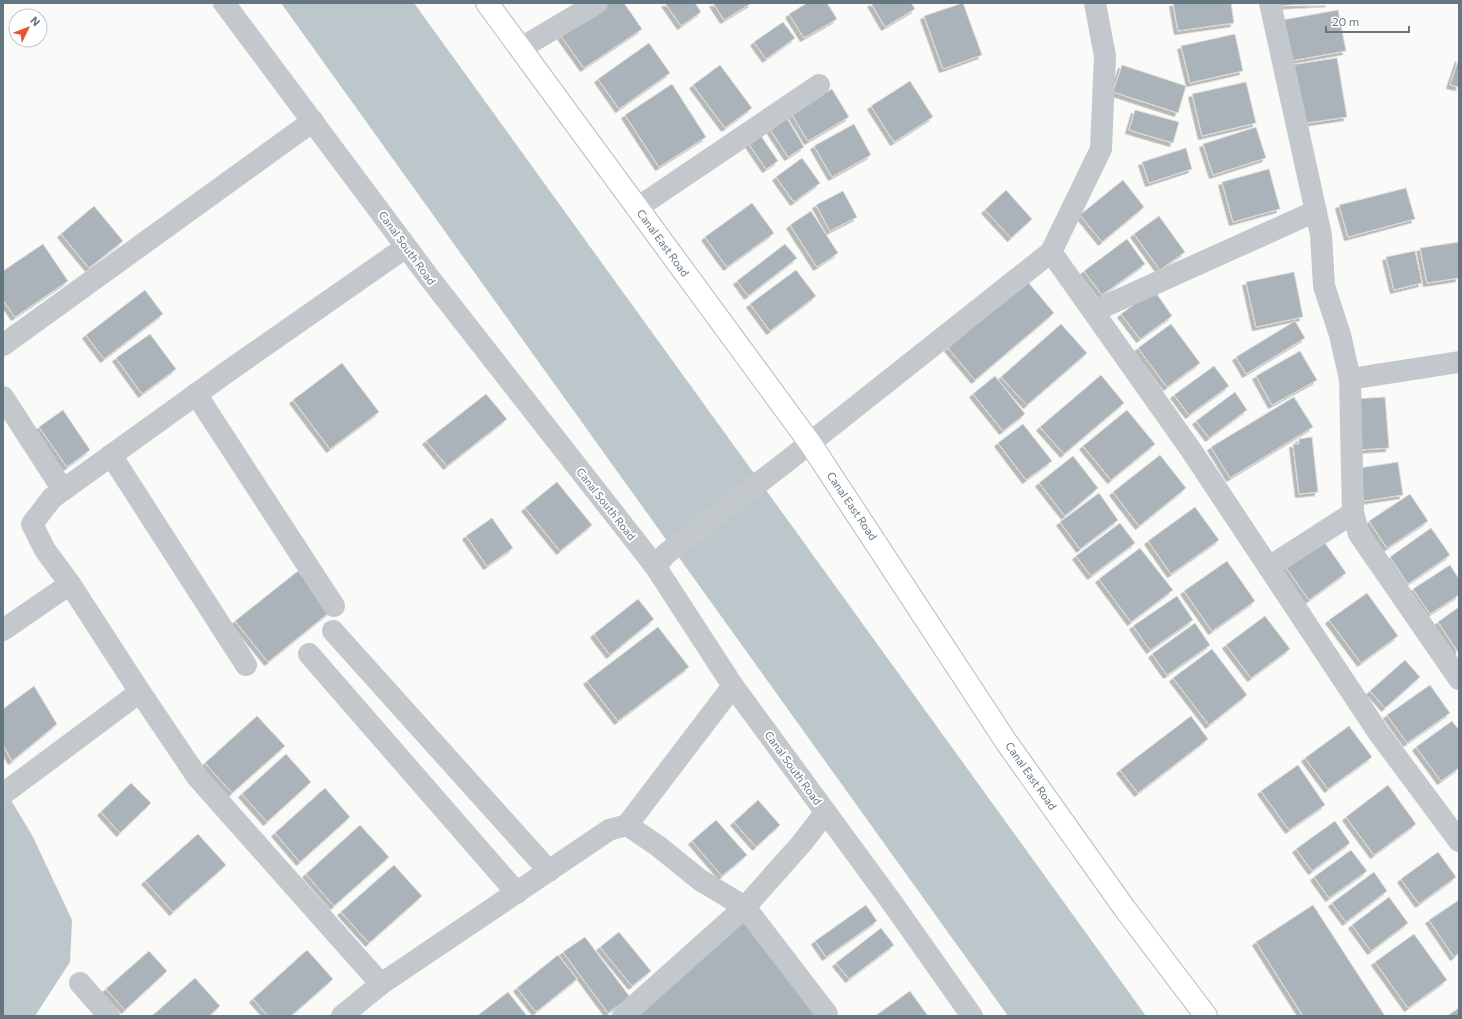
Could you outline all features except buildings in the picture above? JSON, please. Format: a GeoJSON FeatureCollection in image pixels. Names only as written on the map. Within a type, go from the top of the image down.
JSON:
{"type":"FeatureCollection","features":[{"type":"Feature","properties":{"kind":"main road","name":"Canal East Road"},"geometry":{"type":"LineString","coordinates":[[487,3],[810,443],[1007,743],[1125,909],[1206,1016]]}},
{"type":"Feature","properties":{"kind":"street","name":"Canal South Road"},"geometry":{"type":"LineString","coordinates":[[224,3],[521,398],[661,559],[733,686],[893,904],[972,1016]]}},
{"type":"Feature","properties":{"kind":"street"},"geometry":{"type":"LineString","coordinates":[[521,48],[597,3]]}},
{"type":"Feature","properties":{"kind":"street"},"geometry":{"type":"LineString","coordinates":[[661,559],[1051,252],[1101,149],[1105,56],[1095,3]]}},
{"type":"Feature","properties":{"kind":"street"},"geometry":{"type":"LineString","coordinates":[[1270,3],[1321,235],[1324,286],[1340,335],[1350,379],[1353,513],[1359,534],[1459,679]]}},
{"type":"Feature","properties":{"kind":"street"},"geometry":{"type":"LineString","coordinates":[[637,208],[819,85]]}},
{"type":"Feature","properties":{"kind":"street"},"geometry":{"type":"LineString","coordinates":[[3,345],[313,121]]}},
{"type":"Feature","properties":{"kind":"street"},"geometry":{"type":"LineString","coordinates":[[1094,311],[1316,211]]}},
{"type":"Feature","properties":{"kind":"street"},"geometry":{"type":"LineString","coordinates":[[381,984],[198,778],[70,584],[45,550],[32,524],[52,498],[196,394],[406,247]]}},
{"type":"Feature","properties":{"kind":"street"},"geometry":{"type":"LineString","coordinates":[[1051,252],[1191,450],[1378,732],[1459,841]]}},
{"type":"Feature","properties":{"kind":"street"},"geometry":{"type":"LineString","coordinates":[[1350,379],[1459,362]]}},
{"type":"Feature","properties":{"kind":"street"},"geometry":{"type":"LineString","coordinates":[[196,394],[334,606]]}},
{"type":"Feature","properties":{"kind":"street"},"geometry":{"type":"LineString","coordinates":[[3,397],[63,490]]}},
{"type":"Feature","properties":{"kind":"street"},"geometry":{"type":"LineString","coordinates":[[111,456],[246,665]]}},
{"type":"Feature","properties":{"kind":"street"},"geometry":{"type":"LineString","coordinates":[[1268,567],[1353,513]]}},
{"type":"Feature","properties":{"kind":"street"},"geometry":{"type":"LineString","coordinates":[[3,630],[70,584]]}},
{"type":"Feature","properties":{"kind":"street"},"geometry":{"type":"LineString","coordinates":[[333,631],[549,871]]}},
{"type":"Feature","properties":{"kind":"street"},"geometry":{"type":"LineString","coordinates":[[309,654],[517,893]]}},
{"type":"Feature","properties":{"kind":"street"},"geometry":{"type":"LineString","coordinates":[[342,1016],[381,984],[609,830],[627,825],[733,686]]}},
{"type":"Feature","properties":{"kind":"street"},"geometry":{"type":"LineString","coordinates":[[3,794],[140,692]]}},
{"type":"Feature","properties":{"kind":"street"},"geometry":{"type":"LineString","coordinates":[[623,1016],[745,907],[802,843],[825,813]]}},
{"type":"Feature","properties":{"kind":"street"},"geometry":{"type":"LineString","coordinates":[[627,825],[658,846],[700,880],[745,907],[827,1014],[824,1016]]}},
{"type":"Feature","properties":{"kind":"street"},"geometry":{"type":"LineString","coordinates":[[80,983],[109,1016]]}},
{"type":"Feature","properties":{"kind":"shaded area"},"geometry":{"type":"Polygon","coordinates":[[[281,3],[414,3],[1146,1016],[1008,1016],[281,3]]]}},
{"type":"Feature","properties":{"kind":"shaded area"},"geometry":{"type":"Polygon","coordinates":[[[3,787],[32,835],[72,920],[70,962],[35,1016],[3,1016],[3,787]]]}}]}
